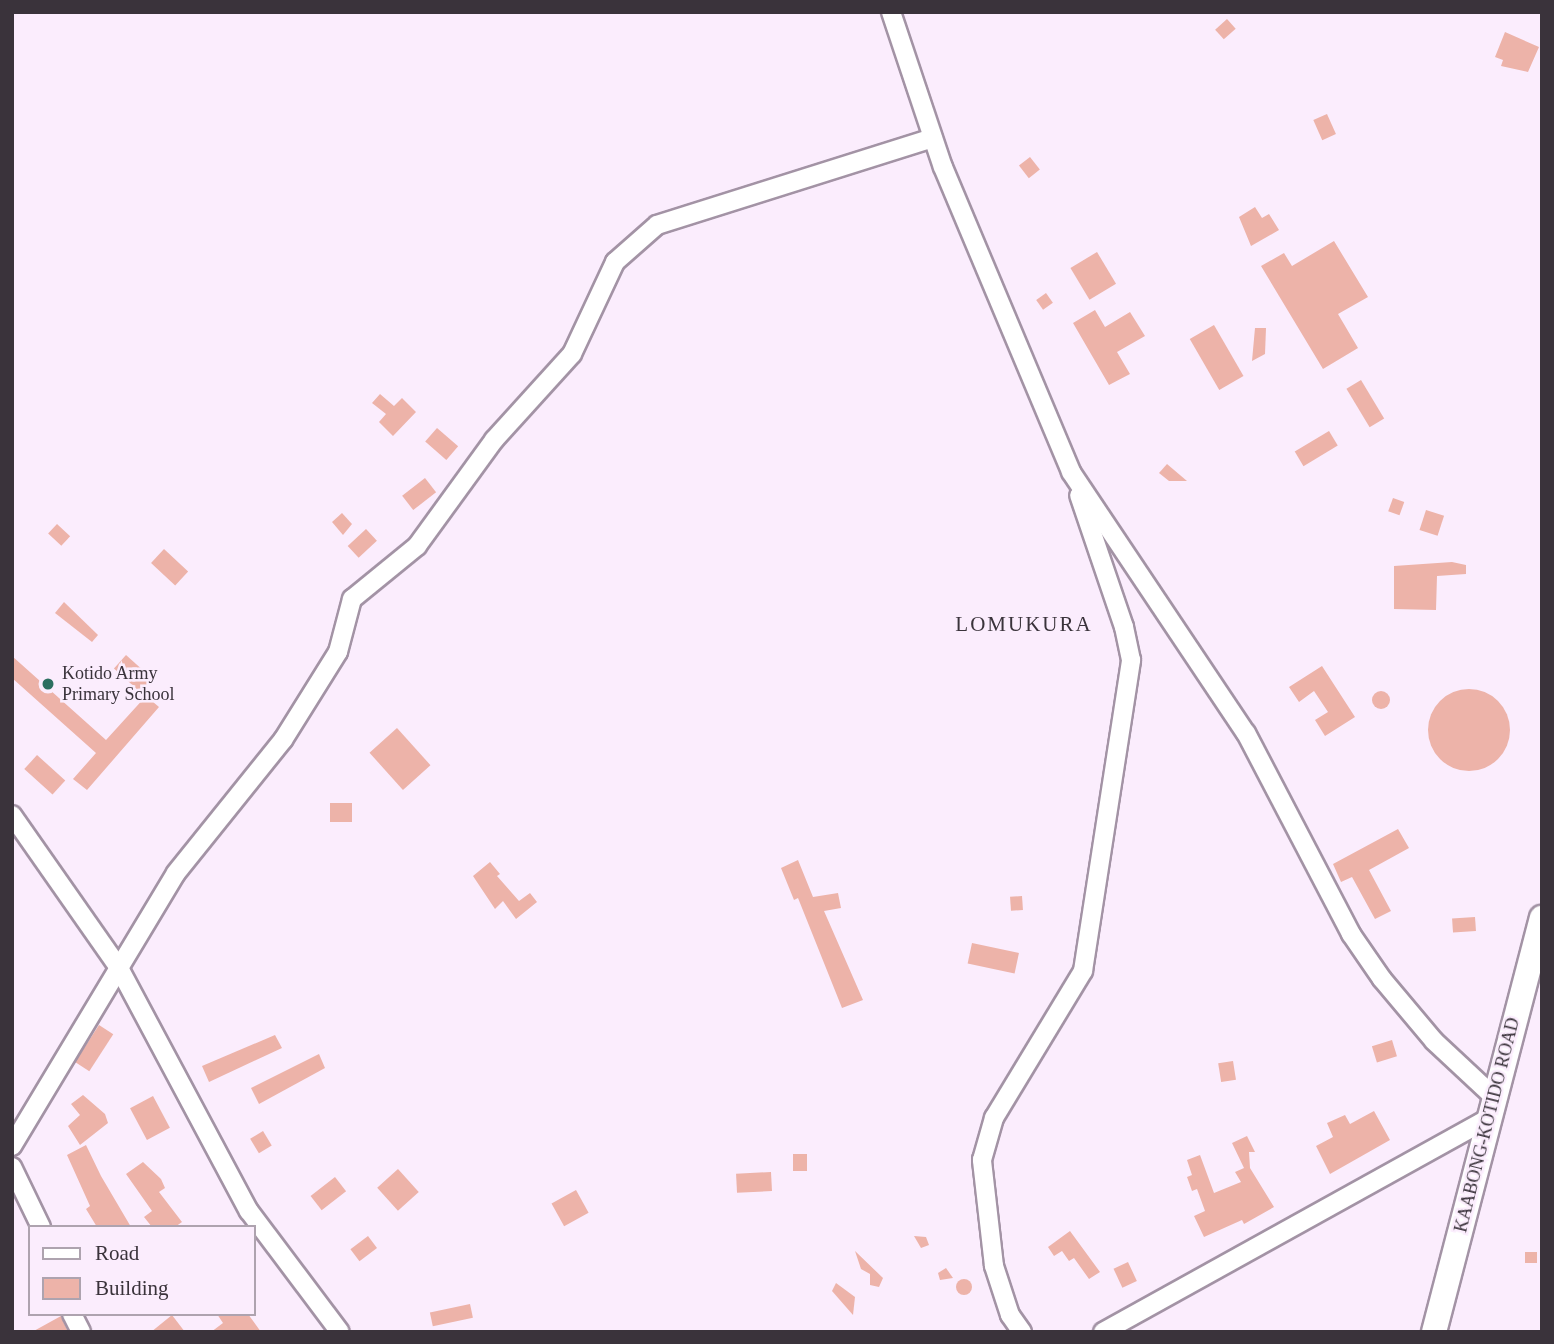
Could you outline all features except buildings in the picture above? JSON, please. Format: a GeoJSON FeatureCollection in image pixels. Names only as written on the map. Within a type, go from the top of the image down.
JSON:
{"type":"FeatureCollection","features":[{"type":"Feature","properties":{"kind":"street"},"geometry":{"type":"LineString","coordinates":[[891,12],[933,138],[1008,331],[1071,472],[1124,627],[1131,660],[1083,971],[994,1118],[982,1160],[994,1266],[1010,1315],[1022,1332]]}},
{"type":"Feature","properties":{"kind":"street"},"geometry":{"type":"LineString","coordinates":[[12,1146],[176,873],[283,740],[338,652],[352,599],[417,546],[494,440],[572,354],[615,262],[657,225],[933,138]]}},
{"type":"Feature","properties":{"kind":"street"},"geometry":{"type":"LineString","coordinates":[[1071,472],[1246,733],[1351,934],[1382,979],[1490,1108],[1103,1332]]}},
{"type":"Feature","properties":{"kind":"street"},"geometry":{"type":"LineString","coordinates":[[12,815],[119,968],[248,1211],[340,1332]]}},
{"type":"Feature","properties":{"kind":"street","name":"KAABONG-KOTIDO ROAD"},"geometry":{"type":"LineString","coordinates":[[1434,1332],[1490,1108],[1542,918]]}},
{"type":"Feature","properties":{"kind":"street"},"geometry":{"type":"LineString","coordinates":[[12,1167],[40,1225]]}},
{"type":"Feature","properties":{"kind":"street"},"geometry":{"type":"LineString","coordinates":[[73,1316],[81,1332]]}},
{"type":"Feature","properties":{"kind":"place","name":"Kotido Army Primary School"},"geometry":{"type":"Point","coordinates":[48,684]}},
{"type":"Feature","properties":{"kind":"district","name":"LOMUKURA"},"geometry":{"type":"Point","coordinates":[1024,624]}}]}
